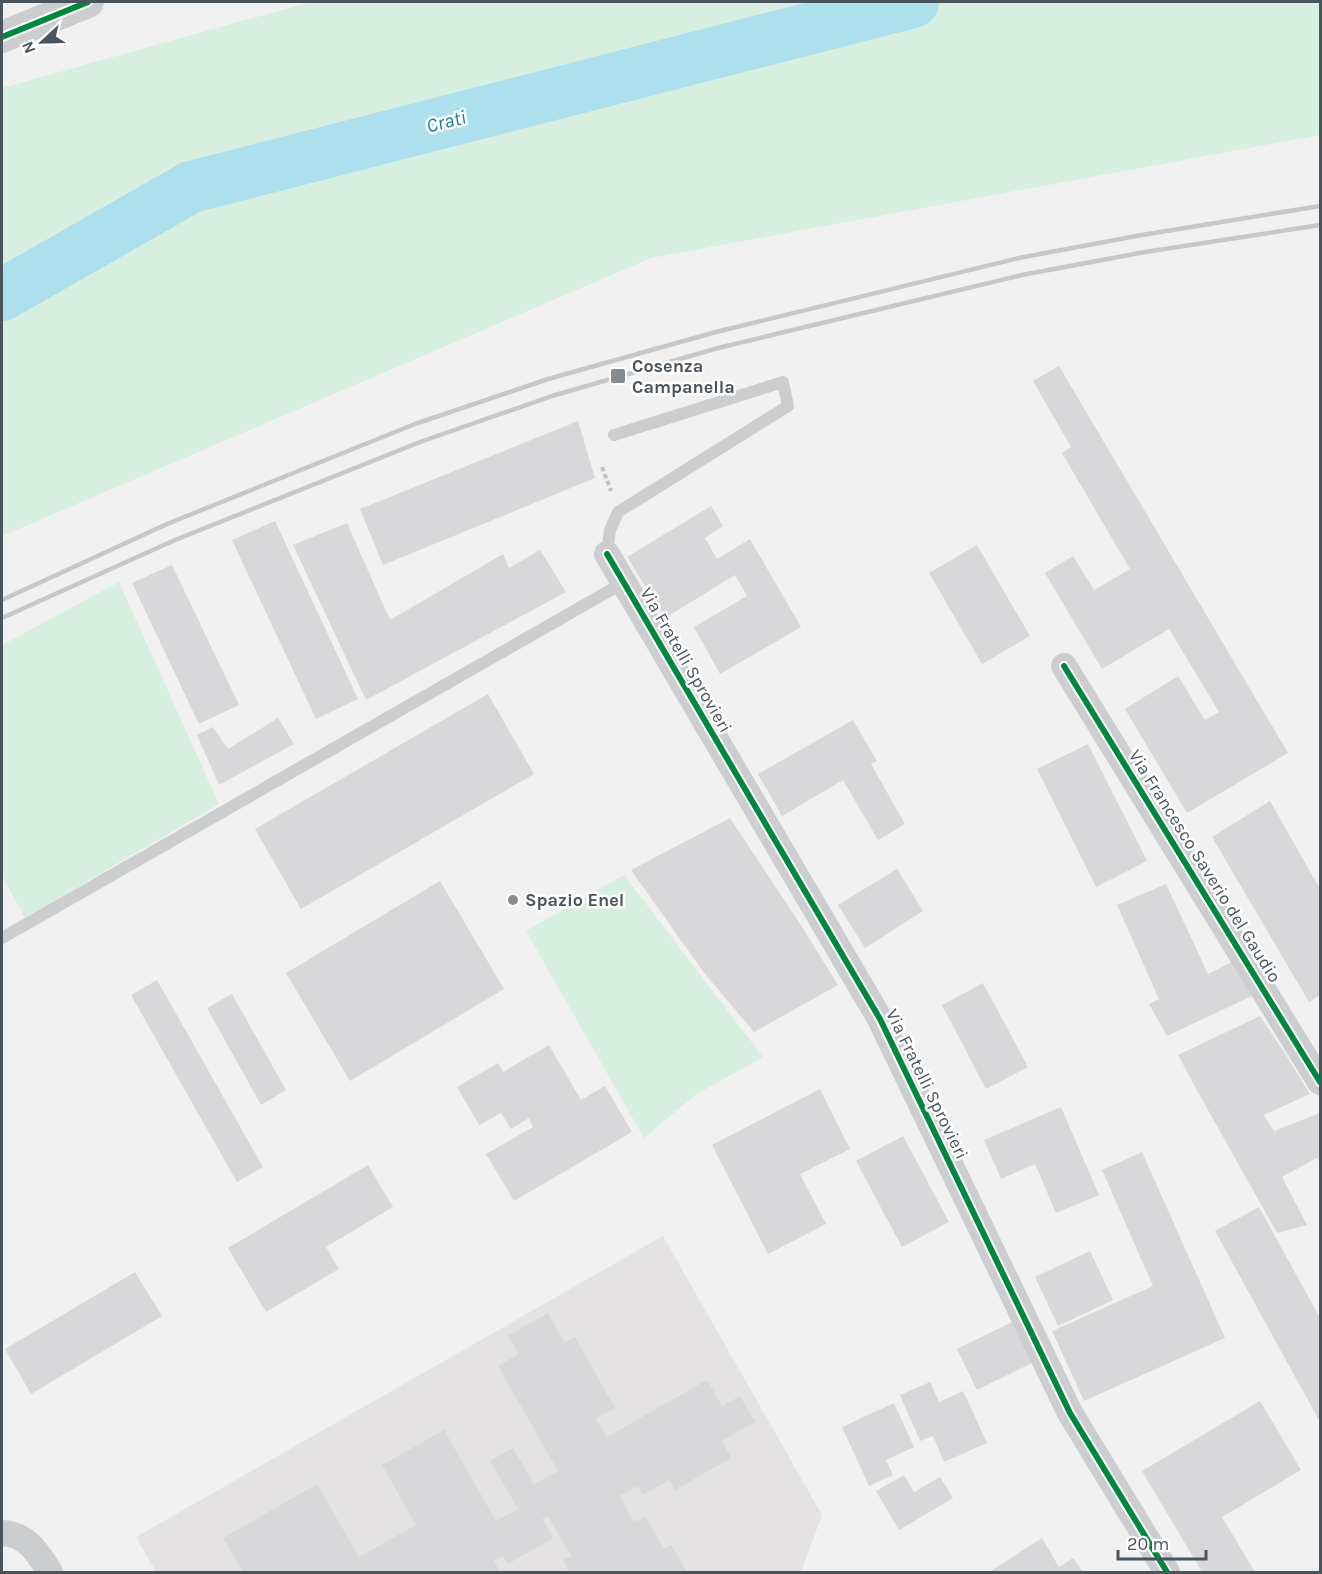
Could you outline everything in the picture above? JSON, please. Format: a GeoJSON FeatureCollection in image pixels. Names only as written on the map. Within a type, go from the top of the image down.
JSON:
{"type":"FeatureCollection","features":[{"type":"Feature","properties":{"kind":"street"},"geometry":{"type":"LineString","coordinates":[[2,38],[88,2]]}},
{"type":"Feature","properties":{"kind":"street","name":"Via Fratelli Sprovieri"},"geometry":{"type":"LineString","coordinates":[[607,554],[880,1019],[1070,1413],[1167,1572]]}},
{"type":"Feature","properties":{"kind":"street","name":"Via Francesco Saverio del Gaudio"},"geometry":{"type":"LineString","coordinates":[[1064,666],[1320,1082]]}},
{"type":"Feature","properties":{"kind":"street"},"geometry":{"type":"LineString","coordinates":[[4,1528],[34,1548],[50,1572]]}},
{"type":"Feature","properties":{"kind":"lane"},"geometry":{"type":"LineString","coordinates":[[607,554],[610,530],[618,512],[788,406],[783,382],[614,435]]}},
{"type":"Feature","properties":{"kind":"lane"},"geometry":{"type":"LineString","coordinates":[[2,938],[623,583]]}},
{"type":"Feature","properties":{"kind":"shaded area"},"geometry":{"type":"Polygon","coordinates":[[[663,1236],[822,1515],[801,1572],[156,1572],[136,1537],[663,1236]]]}},
{"type":"Feature","properties":{"kind":"green space"},"geometry":{"type":"Polygon","coordinates":[[[310,2],[1320,2],[1320,135],[651,258],[2,536],[2,88],[310,2]]]}},
{"type":"Feature","properties":{"kind":"green space"},"geometry":{"type":"Polygon","coordinates":[[[119,582],[219,804],[25,918],[2,876],[2,645],[119,582]]]}},
{"type":"Feature","properties":{"kind":"green space"},"geometry":{"type":"Polygon","coordinates":[[[624,875],[763,1057],[695,1095],[644,1138],[526,931],[624,875]]]}},
{"type":"Feature","properties":{"kind":"building"},"geometry":{"type":"Polygon","coordinates":[[[1059,366],[1288,753],[1187,813],[1125,709],[1178,676],[1205,720],[1219,712],[1169,629],[1102,669],[1045,573],[1073,556],[1094,590],[1130,569],[1062,453],[1071,447],[1033,381],[1059,366]]]}},
{"type":"Feature","properties":{"kind":"building"},"geometry":{"type":"Polygon","coordinates":[[[578,421],[595,478],[383,565],[360,509],[578,421]]]}},
{"type":"Feature","properties":{"kind":"building"},"geometry":{"type":"Polygon","coordinates":[[[711,506],[723,526],[705,538],[717,559],[750,539],[801,627],[720,674],[694,627],[747,596],[735,575],[665,618],[627,557],[711,506]]]}},
{"type":"Feature","properties":{"kind":"building"},"geometry":{"type":"Polygon","coordinates":[[[275,521],[358,699],[316,719],[232,540],[275,521]]]}},
{"type":"Feature","properties":{"kind":"building"},"geometry":{"type":"Polygon","coordinates":[[[347,523],[390,620],[503,554],[509,568],[540,550],[566,592],[366,700],[293,545],[347,523]]]}},
{"type":"Feature","properties":{"kind":"building"},"geometry":{"type":"Polygon","coordinates":[[[977,545],[1030,636],[982,664],[929,573],[977,545]]]}},
{"type":"Feature","properties":{"kind":"building"},"geometry":{"type":"Polygon","coordinates":[[[172,565],[239,705],[199,724],[132,583],[172,565]]]}},
{"type":"Feature","properties":{"kind":"building"},"geometry":{"type":"Polygon","coordinates":[[[488,694],[534,774],[301,909],[255,829],[488,694]]]}},
{"type":"Feature","properties":{"kind":"building"},"geometry":{"type":"Polygon","coordinates":[[[278,718],[294,744],[219,785],[197,735],[213,727],[228,749],[278,718]]]}},
{"type":"Feature","properties":{"kind":"building"},"geometry":{"type":"Polygon","coordinates":[[[853,720],[877,761],[871,764],[905,824],[878,840],[843,780],[782,816],[758,774],[853,720]]]}},
{"type":"Feature","properties":{"kind":"building"},"geometry":{"type":"Polygon","coordinates":[[[1088,744],[1147,861],[1096,887],[1037,769],[1088,744]]]}},
{"type":"Feature","properties":{"kind":"building"},"geometry":{"type":"Polygon","coordinates":[[[1270,801],[1320,889],[1320,995],[1309,1002],[1212,837],[1270,801]]]}},
{"type":"Feature","properties":{"kind":"building"},"geometry":{"type":"Polygon","coordinates":[[[730,818],[838,985],[754,1032],[705,974],[631,870],[730,818]]]}},
{"type":"Feature","properties":{"kind":"building"},"geometry":{"type":"Polygon","coordinates":[[[897,869],[923,911],[865,948],[838,905],[897,869]]]}},
{"type":"Feature","properties":{"kind":"building"},"geometry":{"type":"Polygon","coordinates":[[[440,881],[504,989],[350,1081],[286,973],[440,881]]]}},
{"type":"Feature","properties":{"kind":"building"},"geometry":{"type":"Polygon","coordinates":[[[1166,884],[1208,974],[1234,961],[1254,995],[1167,1036],[1149,1004],[1159,999],[1117,905],[1166,884]]]}},
{"type":"Feature","properties":{"kind":"building"},"geometry":{"type":"Polygon","coordinates":[[[157,980],[263,1167],[237,1182],[131,995],[157,980]]]}},
{"type":"Feature","properties":{"kind":"building"},"geometry":{"type":"Polygon","coordinates":[[[983,983],[1028,1067],[986,1089],[942,1005],[983,983]]]}},
{"type":"Feature","properties":{"kind":"building"},"geometry":{"type":"Polygon","coordinates":[[[232,994],[286,1090],[261,1105],[207,1008],[232,994]]]}},
{"type":"Feature","properties":{"kind":"building"},"geometry":{"type":"Polygon","coordinates":[[[1260,1016],[1310,1094],[1264,1115],[1274,1131],[1320,1113],[1320,1163],[1317,1158],[1282,1177],[1307,1225],[1277,1233],[1178,1055],[1260,1016]]]}},
{"type":"Feature","properties":{"kind":"building"},"geometry":{"type":"Polygon","coordinates":[[[549,1045],[581,1100],[605,1086],[632,1132],[514,1201],[486,1154],[533,1127],[529,1118],[511,1129],[501,1113],[479,1125],[457,1087],[498,1063],[503,1072],[549,1045]]]}},
{"type":"Feature","properties":{"kind":"building"},"geometry":{"type":"Polygon","coordinates":[[[820,1089],[850,1149],[800,1174],[826,1224],[768,1254],[712,1145],[820,1089]]]}},
{"type":"Feature","properties":{"kind":"building"},"geometry":{"type":"Polygon","coordinates":[[[1061,1107],[1099,1195],[1056,1213],[1035,1164],[1001,1179],[984,1140],[1061,1107]]]}},
{"type":"Feature","properties":{"kind":"building"},"geometry":{"type":"Polygon","coordinates":[[[903,1136],[949,1222],[902,1247],[856,1161],[903,1136]]]}},
{"type":"Feature","properties":{"kind":"building"},"geometry":{"type":"Polygon","coordinates":[[[1142,1152],[1225,1338],[1084,1401],[1052,1331],[1153,1286],[1102,1170],[1142,1152]]]}},
{"type":"Feature","properties":{"kind":"building"},"geometry":{"type":"Polygon","coordinates":[[[368,1165],[393,1207],[326,1247],[339,1269],[266,1312],[228,1248],[368,1165]]]}},
{"type":"Feature","properties":{"kind":"building"},"geometry":{"type":"Polygon","coordinates":[[[1259,1207],[1320,1318],[1320,1422],[1215,1231],[1259,1207]]]}},
{"type":"Feature","properties":{"kind":"building"},"geometry":{"type":"Polygon","coordinates":[[[1090,1251],[1113,1300],[1058,1326],[1035,1277],[1090,1251]]]}},
{"type":"Feature","properties":{"kind":"building"},"geometry":{"type":"Polygon","coordinates":[[[135,1272],[162,1316],[31,1394],[5,1349],[135,1272]]]}},
{"type":"Feature","properties":{"kind":"building"},"geometry":{"type":"Polygon","coordinates":[[[548,1313],[565,1343],[575,1337],[615,1408],[596,1418],[607,1437],[707,1380],[722,1406],[740,1396],[755,1422],[722,1441],[731,1458],[675,1490],[669,1480],[643,1495],[638,1486],[620,1496],[634,1522],[645,1516],[664,1549],[671,1545],[687,1572],[569,1572],[563,1560],[571,1556],[548,1516],[542,1519],[553,1538],[508,1564],[503,1556],[494,1561],[500,1572],[243,1572],[223,1538],[317,1484],[359,1557],[416,1525],[382,1465],[444,1430],[496,1521],[518,1509],[490,1461],[513,1448],[534,1484],[558,1471],[498,1366],[519,1354],[508,1336],[548,1313]]]}},
{"type":"Feature","properties":{"kind":"building"},"geometry":{"type":"Polygon","coordinates":[[[1016,1320],[1036,1361],[977,1390],[957,1349],[1016,1320]]]}},
{"type":"Feature","properties":{"kind":"building"},"geometry":{"type":"Polygon","coordinates":[[[930,1382],[939,1402],[963,1391],[987,1443],[944,1462],[933,1436],[920,1441],[900,1395],[930,1382]]]}},
{"type":"Feature","properties":{"kind":"building"},"geometry":{"type":"Polygon","coordinates":[[[1260,1401],[1301,1470],[1222,1517],[1255,1572],[1202,1572],[1142,1471],[1260,1401]]]}},
{"type":"Feature","properties":{"kind":"building"},"geometry":{"type":"Polygon","coordinates":[[[894,1403],[914,1447],[886,1460],[893,1475],[869,1486],[842,1427],[894,1403]]]}},
{"type":"Feature","properties":{"kind":"building"},"geometry":{"type":"Polygon","coordinates":[[[904,1475],[914,1492],[940,1477],[953,1498],[899,1530],[876,1491],[904,1475]]]}},
{"type":"Feature","properties":{"kind":"building"},"geometry":{"type":"Polygon","coordinates":[[[1042,1538],[1059,1567],[1073,1558],[1083,1572],[989,1572],[1042,1538]]]}},
{"type":"Feature","properties":{"kind":"waterway","name":"Crati"},"geometry":{"type":"LineString","coordinates":[[2,295],[191,187],[913,2]]}},
{"type":"Feature","properties":{"kind":"railway"},"geometry":{"type":"LineString","coordinates":[[2,600],[167,524],[415,424],[548,379],[716,332],[1019,258],[1320,206]]}},
{"type":"Feature","properties":{"kind":"railway"},"geometry":{"type":"LineString","coordinates":[[2,618],[175,540],[420,442],[552,396],[718,348],[1022,275],[1145,252],[1320,225]]}},
{"type":"Feature","properties":{"kind":"cycle path"},"geometry":{"type":"LineString","coordinates":[[2,37],[88,2]]}},
{"type":"Feature","properties":{"kind":"cycle path"},"geometry":{"type":"LineString","coordinates":[[607,554],[880,1019],[1070,1413],[1167,1572]]}},
{"type":"Feature","properties":{"kind":"cycle path"},"geometry":{"type":"LineString","coordinates":[[1064,666],[1320,1082]]}},
{"type":"Feature","properties":{"kind":"place","name":"Cosenza Campanella"},"geometry":{"type":"Point","coordinates":[618,376]}},
{"type":"Feature","properties":{"kind":"place","name":"Spazio Enel"},"geometry":{"type":"Point","coordinates":[513,900]}}]}
